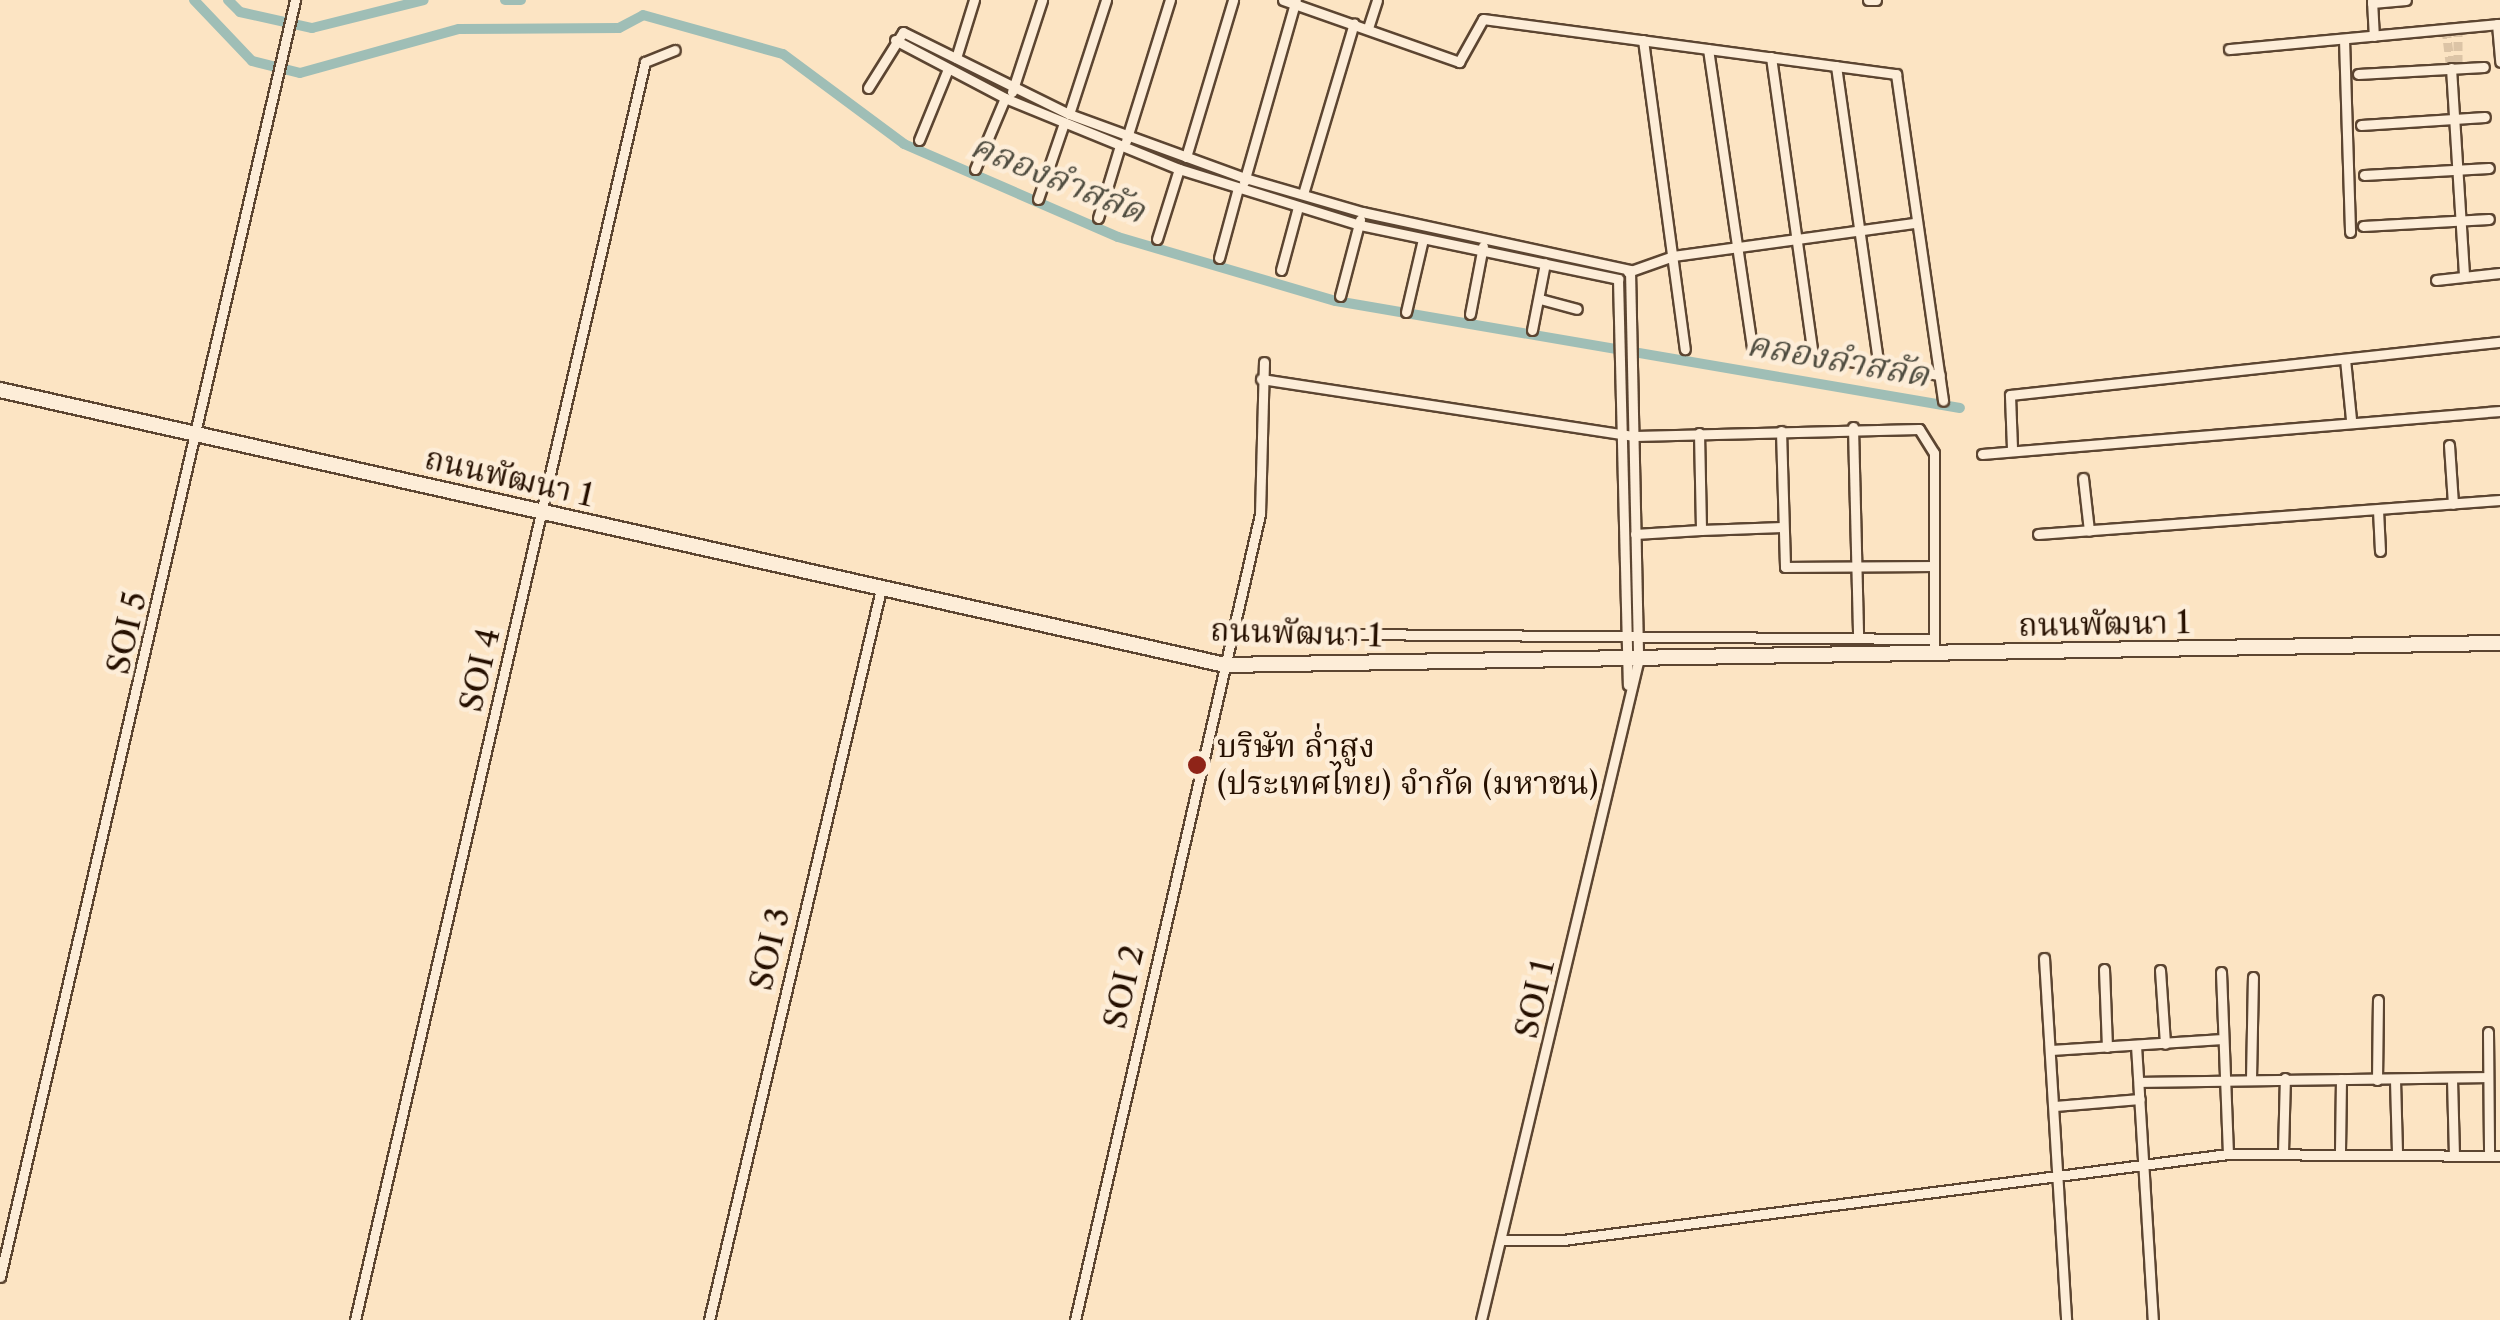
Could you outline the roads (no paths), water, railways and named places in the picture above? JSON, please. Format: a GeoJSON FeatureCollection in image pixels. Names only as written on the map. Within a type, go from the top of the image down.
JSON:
{"type":"FeatureCollection","features":[{"type":"Feature","properties":{"kind":"main road","name":"ถนนพัฒนา 1"},"geometry":{"type":"LineString","coordinates":[[0,390],[1225,665],[1638,662],[2500,643]]}},
{"type":"Feature","properties":{"kind":"street"},"geometry":{"type":"LineString","coordinates":[[956,58],[974,0]]}},
{"type":"Feature","properties":{"kind":"street"},"geometry":{"type":"LineString","coordinates":[[975,169],[1011,85],[1040,0]]}},
{"type":"Feature","properties":{"kind":"street"},"geometry":{"type":"LineString","coordinates":[[1038,199],[1104,0]]}},
{"type":"Feature","properties":{"kind":"street"},"geometry":{"type":"LineString","coordinates":[[1098,218],[1168,0]]}},
{"type":"Feature","properties":{"kind":"street"},"geometry":{"type":"LineString","coordinates":[[1183,157],[1231,0]]}},
{"type":"Feature","properties":{"kind":"street"},"geometry":{"type":"LineString","coordinates":[[1368,28],[1378,0]]}},
{"type":"Feature","properties":{"kind":"street"},"geometry":{"type":"LineString","coordinates":[[1868,0],[1876,0]]}},
{"type":"Feature","properties":{"kind":"street"},"geometry":{"type":"LineString","coordinates":[[2374,36],[2372,1],[2406,0]]}},
{"type":"Feature","properties":{"kind":"street"},"geometry":{"type":"LineString","coordinates":[[1218,258],[1291,2],[1458,62],[1483,20],[1896,74],[1914,223],[1943,401]]}},
{"type":"Feature","properties":{"kind":"street","name":"SOI 5"},"geometry":{"type":"LineString","coordinates":[[0,1277],[294,6]]}},
{"type":"Feature","properties":{"kind":"street"},"geometry":{"type":"LineString","coordinates":[[1302,194],[1354,23]]}},
{"type":"Feature","properties":{"kind":"street"},"geometry":{"type":"LineString","coordinates":[[2228,49],[2498,24],[2500,62]]}},
{"type":"Feature","properties":{"kind":"street"},"geometry":{"type":"LineString","coordinates":[[868,88],[902,32],[1011,85],[1120,148],[1179,170],[1360,224],[1618,279],[1673,256],[1914,223]]}},
{"type":"Feature","properties":{"kind":"street"},"geometry":{"type":"LineString","coordinates":[[2344,39],[2350,232]]}},
{"type":"Feature","properties":{"kind":"street"},"geometry":{"type":"LineString","coordinates":[[895,40],[1005,98],[1242,177],[1362,212],[1631,274]]}},
{"type":"Feature","properties":{"kind":"street"},"geometry":{"type":"LineString","coordinates":[[1643,40],[1685,348]]}},
{"type":"Feature","properties":{"kind":"street"},"geometry":{"type":"LineString","coordinates":[[1708,49],[1734,246],[1752,346],[1940,375]]}},
{"type":"Feature","properties":{"kind":"street","name":"SOI 4"},"geometry":{"type":"LineString","coordinates":[[355,1320],[646,62],[675,50]]}},
{"type":"Feature","properties":{"kind":"street"},"geometry":{"type":"LineString","coordinates":[[1771,57],[1813,357]]}},
{"type":"Feature","properties":{"kind":"street"},"geometry":{"type":"LineString","coordinates":[[1836,66],[1879,367]]}},
{"type":"Feature","properties":{"kind":"street"},"geometry":{"type":"LineString","coordinates":[[2358,74],[2484,67]]}},
{"type":"Feature","properties":{"kind":"street"},"geometry":{"type":"LineString","coordinates":[[2455,68],[2464,277]]}},
{"type":"Feature","properties":{"kind":"street"},"geometry":{"type":"LineString","coordinates":[[918,140],[948,69]]}},
{"type":"Feature","properties":{"kind":"street"},"geometry":{"type":"LineString","coordinates":[[2361,125],[2485,117]]}},
{"type":"Feature","properties":{"kind":"street"},"geometry":{"type":"LineString","coordinates":[[2364,175],[2489,168]]}},
{"type":"Feature","properties":{"kind":"street"},"geometry":{"type":"LineString","coordinates":[[1157,239],[1179,170]]}},
{"type":"Feature","properties":{"kind":"street"},"geometry":{"type":"LineString","coordinates":[[1282,270],[1298,207]]}},
{"type":"Feature","properties":{"kind":"street"},"geometry":{"type":"LineString","coordinates":[[1340,296],[1362,212]]}},
{"type":"Feature","properties":{"kind":"street"},"geometry":{"type":"LineString","coordinates":[[2363,226],[2490,219]]}},
{"type":"Feature","properties":{"kind":"street"},"geometry":{"type":"LineString","coordinates":[[1470,314],[1484,238]]}},
{"type":"Feature","properties":{"kind":"street"},"geometry":{"type":"LineString","coordinates":[[1406,312],[1423,239]]}},
{"type":"Feature","properties":{"kind":"street"},"geometry":{"type":"LineString","coordinates":[[1532,330],[1544,263]]}},
{"type":"Feature","properties":{"kind":"street"},"geometry":{"type":"LineString","coordinates":[[2436,280],[2500,273]]}},
{"type":"Feature","properties":{"kind":"street"},"geometry":{"type":"LineString","coordinates":[[1631,274],[1634,637],[1638,662]]}},
{"type":"Feature","properties":{"kind":"street","name":"SOI 1"},"geometry":{"type":"LineString","coordinates":[[1618,279],[1622,662],[1628,688]]}},
{"type":"Feature","properties":{"kind":"street"},"geometry":{"type":"LineString","coordinates":[[1540,299],[1577,309]]}},
{"type":"Feature","properties":{"kind":"street"},"geometry":{"type":"LineString","coordinates":[[2012,448],[2010,395],[2500,342]]}},
{"type":"Feature","properties":{"kind":"street"},"geometry":{"type":"LineString","coordinates":[[2345,359],[2352,420]]}},
{"type":"Feature","properties":{"kind":"street","name":"SOI 2"},"geometry":{"type":"LineString","coordinates":[[1075,1320],[1264,484],[1264,362]]}},
{"type":"Feature","properties":{"kind":"street"},"geometry":{"type":"LineString","coordinates":[[1261,379],[1635,436],[1853,427],[1929,434],[1934,655]]}},
{"type":"Feature","properties":{"kind":"street"},"geometry":{"type":"LineString","coordinates":[[1982,454],[2012,448],[2500,410]]}},
{"type":"Feature","properties":{"kind":"street"},"geometry":{"type":"LineString","coordinates":[[1853,427],[1858,638]]}},
{"type":"Feature","properties":{"kind":"street"},"geometry":{"type":"LineString","coordinates":[[1699,432],[1702,530]]}},
{"type":"Feature","properties":{"kind":"street"},"geometry":{"type":"LineString","coordinates":[[1780,432],[1785,567],[1932,566]]}},
{"type":"Feature","properties":{"kind":"street"},"geometry":{"type":"LineString","coordinates":[[2449,445],[2453,504]]}},
{"type":"Feature","properties":{"kind":"street"},"geometry":{"type":"LineString","coordinates":[[2082,478],[2089,531]]}},
{"type":"Feature","properties":{"kind":"street"},"geometry":{"type":"LineString","coordinates":[[2038,534],[2500,500]]}},
{"type":"Feature","properties":{"kind":"street"},"geometry":{"type":"LineString","coordinates":[[2378,510],[2380,551]]}},
{"type":"Feature","properties":{"kind":"street"},"geometry":{"type":"LineString","coordinates":[[1635,534],[1782,527]]}},
{"type":"Feature","properties":{"kind":"street","name":"SOI 3"},"geometry":{"type":"LineString","coordinates":[[709,1320],[882,589]]}},
{"type":"Feature","properties":{"kind":"street"},"geometry":{"type":"LineString","coordinates":[[1229,633],[1622,630],[1634,637],[1932,638]]}},
{"type":"Feature","properties":{"kind":"street","name":"SOI 1"},"geometry":{"type":"LineString","coordinates":[[1481,1320],[1504,1240],[1628,688],[1638,662]]}},
{"type":"Feature","properties":{"kind":"street"},"geometry":{"type":"LineString","coordinates":[[2044,958],[2066,1320]]}},
{"type":"Feature","properties":{"kind":"street"},"geometry":{"type":"LineString","coordinates":[[2104,970],[2107,1047]]}},
{"type":"Feature","properties":{"kind":"street"},"geometry":{"type":"LineString","coordinates":[[2160,970],[2166,1044]]}},
{"type":"Feature","properties":{"kind":"street"},"geometry":{"type":"LineString","coordinates":[[2221,972],[2220,1039],[2228,1154]]}},
{"type":"Feature","properties":{"kind":"street"},"geometry":{"type":"LineString","coordinates":[[2251,1078],[2253,978]]}},
{"type":"Feature","properties":{"kind":"street"},"geometry":{"type":"LineString","coordinates":[[2377,1080],[2378,1000]]}},
{"type":"Feature","properties":{"kind":"street"},"geometry":{"type":"LineString","coordinates":[[1504,1240],[1563,1240],[2228,1154],[2494,1155],[2487,1078],[2488,1032]]}},
{"type":"Feature","properties":{"kind":"street"},"geometry":{"type":"LineString","coordinates":[[2051,1050],[2220,1039]]}},
{"type":"Feature","properties":{"kind":"street"},"geometry":{"type":"LineString","coordinates":[[2136,1045],[2153,1320]]}},
{"type":"Feature","properties":{"kind":"street"},"geometry":{"type":"LineString","coordinates":[[2139,1082],[2222,1078],[2487,1078]]}},
{"type":"Feature","properties":{"kind":"street"},"geometry":{"type":"LineString","coordinates":[[2284,1078],[2284,1152]]}},
{"type":"Feature","properties":{"kind":"street"},"geometry":{"type":"LineString","coordinates":[[2452,1078],[2454,1154]]}},
{"type":"Feature","properties":{"kind":"street"},"geometry":{"type":"LineString","coordinates":[[2340,1152],[2341,1079]]}},
{"type":"Feature","properties":{"kind":"street"},"geometry":{"type":"LineString","coordinates":[[2396,1080],[2396,1152]]}},
{"type":"Feature","properties":{"kind":"street"},"geometry":{"type":"LineString","coordinates":[[2055,1106],[2140,1099]]}},
{"type":"Feature","properties":{"kind":"waterway","name":"คลองลำสลัด"},"geometry":{"type":"LineString","coordinates":[[194,0],[252,61],[300,73],[459,29],[619,28],[643,15],[783,54],[904,144],[1118,237],[1336,301],[1960,408]]}},
{"type":"Feature","properties":{"kind":"waterway"},"geometry":{"type":"LineString","coordinates":[[228,0],[240,12],[312,28],[424,0]]}},
{"type":"Feature","properties":{"kind":"waterway"},"geometry":{"type":"LineString","coordinates":[[505,0],[521,0]]}},
{"type":"Feature","properties":{"kind":"tunnel"},"geometry":{"type":"LineString","coordinates":[[2458,28],[2458,68]]}},
{"type":"Feature","properties":{"kind":"tunnel"},"geometry":{"type":"LineString","coordinates":[[2446,29],[2451,68]]}},
{"type":"Feature","properties":{"kind":"place","name":"บริษัท ล่ำสูง (ประเทศไทย) จำกัด (มหาชน)"},"geometry":{"type":"Point","coordinates":[1197,765]}}]}
